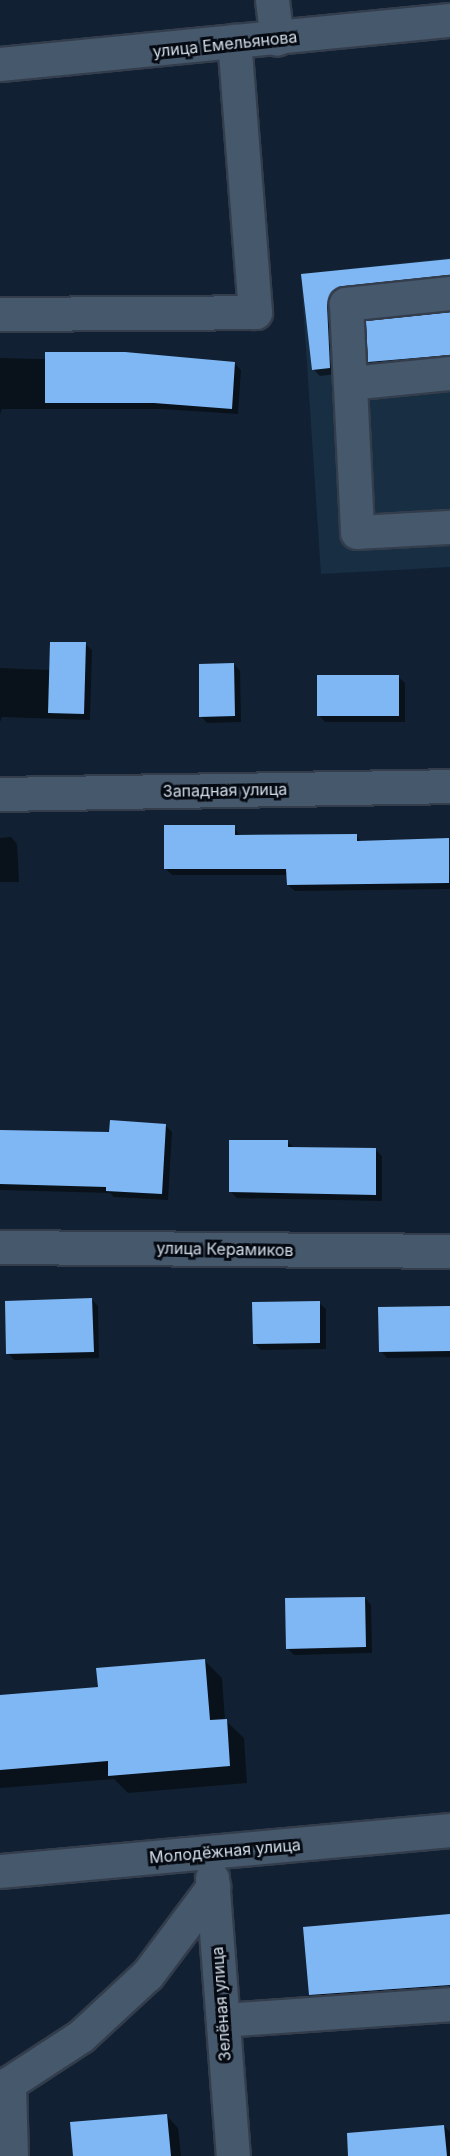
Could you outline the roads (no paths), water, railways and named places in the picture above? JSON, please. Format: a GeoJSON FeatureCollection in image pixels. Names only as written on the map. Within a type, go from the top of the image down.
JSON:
{"type":"FeatureCollection","features":[{"type":"Feature","properties":{"kind":"street"},"geometry":{"type":"LineString","coordinates":[[272,0],[277,39]]}},
{"type":"Feature","properties":{"kind":"street","name":"улица Емельянова"},"geometry":{"type":"LineString","coordinates":[[0,64],[106,57],[234,41],[277,39],[450,20]]}},
{"type":"Feature","properties":{"kind":"street"},"geometry":{"type":"LineString","coordinates":[[0,314],[255,312],[234,41]]}},
{"type":"Feature","properties":{"kind":"street"},"geometry":{"type":"LineString","coordinates":[[450,293],[346,304],[357,532],[450,527]]}},
{"type":"Feature","properties":{"kind":"street"},"geometry":{"type":"LineString","coordinates":[[350,383],[450,373]]}},
{"type":"Feature","properties":{"kind":"street","name":"Западная улица"},"geometry":{"type":"LineString","coordinates":[[0,794],[450,786]]}},
{"type":"Feature","properties":{"kind":"street","name":"улица Керамиков"},"geometry":{"type":"LineString","coordinates":[[0,1247],[450,1251]]}},
{"type":"Feature","properties":{"kind":"street","name":"Молодёжная улица"},"geometry":{"type":"LineString","coordinates":[[0,1871],[450,1830]]}},
{"type":"Feature","properties":{"kind":"street","name":"Зелёная улица"},"geometry":{"type":"LineString","coordinates":[[211,1852],[233,2156]]}},
{"type":"Feature","properties":{"kind":"street"},"geometry":{"type":"LineString","coordinates":[[12,2156],[9,2083],[81,2036],[148,1974],[213,1887]]}},
{"type":"Feature","properties":{"kind":"street"},"geometry":{"type":"LineString","coordinates":[[223,2020],[450,2004]]}}]}
